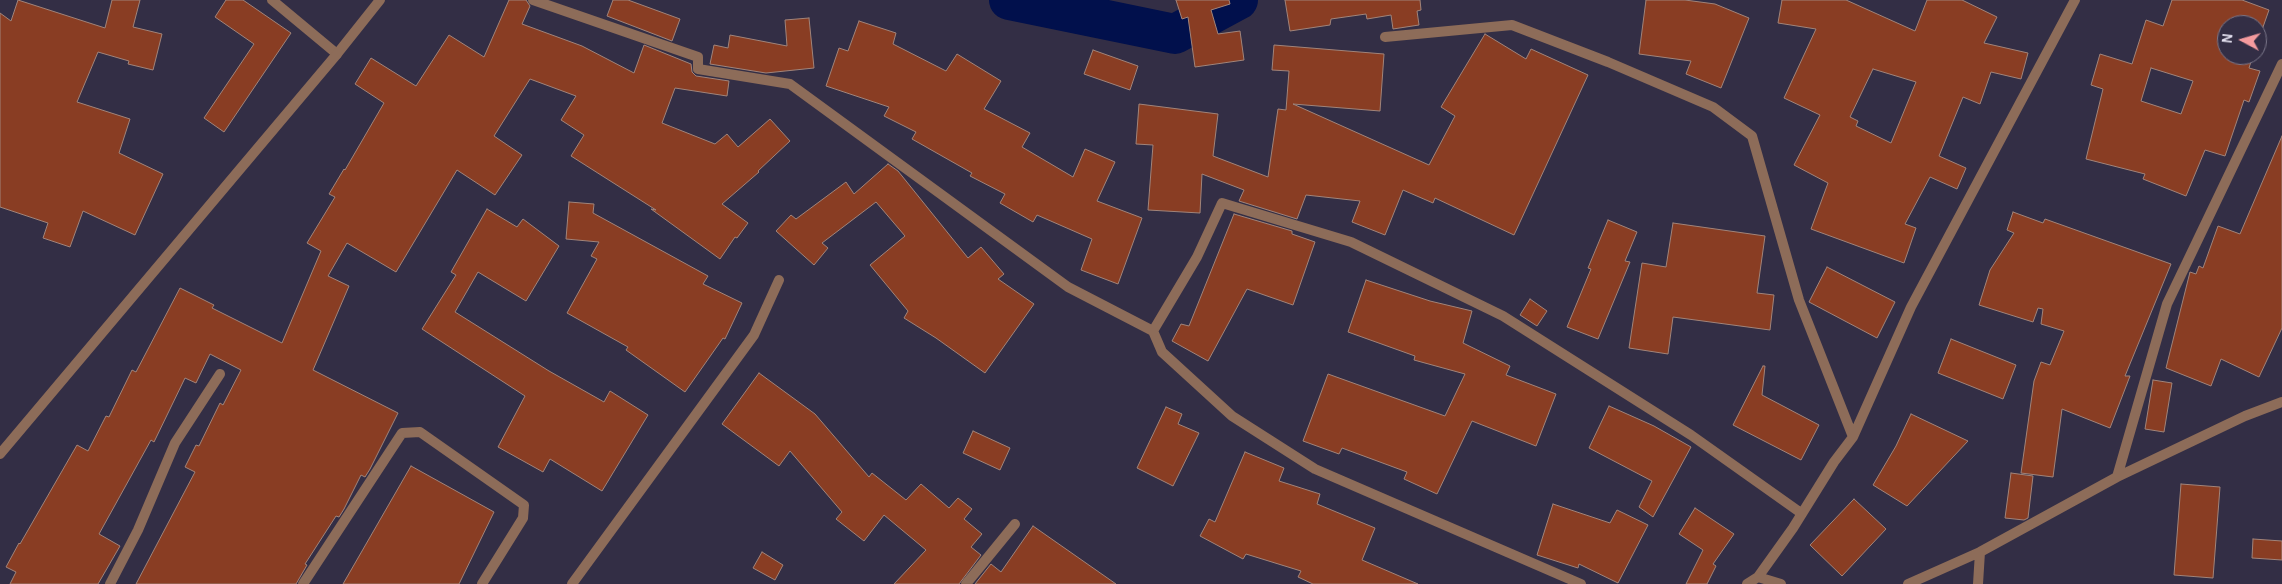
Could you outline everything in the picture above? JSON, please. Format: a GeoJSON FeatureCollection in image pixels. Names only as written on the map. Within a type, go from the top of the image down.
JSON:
{"type":"FeatureCollection","features":[{"type":"Feature","properties":{"kind":"street"},"geometry":{"type":"LineString","coordinates":[[272,0],[338,54]]}},
{"type":"Feature","properties":{"kind":"street"},"geometry":{"type":"LineString","coordinates":[[0,454],[338,54],[380,0]]}},
{"type":"Feature","properties":{"kind":"street"},"geometry":{"type":"LineString","coordinates":[[533,0],[698,57],[698,69],[790,84],[1068,287],[1153,331],[1162,352],[1225,410],[1315,469],[1580,584]]}},
{"type":"Feature","properties":{"kind":"street"},"geometry":{"type":"LineString","coordinates":[[1746,584],[1758,577],[1834,462],[1853,437],[1911,307],[2075,0]]}},
{"type":"Feature","properties":{"kind":"street"},"geometry":{"type":"LineString","coordinates":[[1385,37],[1512,25],[1608,62],[1713,107],[1752,136],[1799,300],[1853,437]]}},
{"type":"Feature","properties":{"kind":"street"},"geometry":{"type":"LineString","coordinates":[[2117,477],[2167,304],[2282,64]]}},
{"type":"Feature","properties":{"kind":"street"},"geometry":{"type":"LineString","coordinates":[[1153,331],[1197,257],[1222,203],[1351,242],[1503,316],[1691,435],[1801,513]]}},
{"type":"Feature","properties":{"kind":"street"},"geometry":{"type":"LineString","coordinates":[[572,584],[754,336],[779,280]]}},
{"type":"Feature","properties":{"kind":"street"},"geometry":{"type":"LineString","coordinates":[[110,584],[138,530],[175,443],[220,374]]}},
{"type":"Feature","properties":{"kind":"street"},"geometry":{"type":"LineString","coordinates":[[1908,584],[1980,552],[2117,477],[2244,416],[2282,402]]}},
{"type":"Feature","properties":{"kind":"street"},"geometry":{"type":"LineString","coordinates":[[303,584],[402,433],[420,432],[524,504],[523,518],[482,584]]}},
{"type":"Feature","properties":{"kind":"street"},"geometry":{"type":"LineString","coordinates":[[966,584],[1015,524]]}},
{"type":"Feature","properties":{"kind":"street"},"geometry":{"type":"LineString","coordinates":[[1978,584],[1980,552]]}},
{"type":"Feature","properties":{"kind":"street"},"geometry":{"type":"LineString","coordinates":[[1758,577],[1781,584]]}},
{"type":"Feature","properties":{"kind":"building"},"geometry":{"type":"Polygon","coordinates":[[[18,0],[105,28],[112,0],[140,0],[133,27],[162,34],[153,70],[128,64],[129,61],[98,52],[77,102],[130,119],[119,153],[163,174],[135,235],[83,211],[70,247],[43,238],[48,223],[0,207],[0,13],[11,21],[18,0]]]}},
{"type":"Feature","properties":{"kind":"building"},"geometry":{"type":"Polygon","coordinates":[[[226,0],[243,0],[291,33],[224,132],[204,118],[254,44],[215,17],[226,0]]]}},
{"type":"Feature","properties":{"kind":"building"},"geometry":{"type":"Polygon","coordinates":[[[509,0],[526,0],[530,6],[522,24],[582,46],[634,73],[644,45],[691,64],[692,72],[696,76],[729,81],[727,96],[675,88],[662,123],[715,144],[727,134],[738,147],[770,119],[790,141],[759,172],[722,204],[748,223],[737,238],[735,237],[720,259],[651,209],[656,210],[571,156],[584,135],[561,120],[576,96],[530,79],[494,136],[522,155],[495,195],[457,170],[396,272],[347,243],[328,276],[349,286],[313,370],[398,413],[370,469],[365,477],[361,475],[344,509],[339,517],[336,516],[305,564],[307,565],[296,584],[136,584],[195,472],[185,467],[196,445],[199,446],[220,403],[223,405],[241,370],[210,354],[196,383],[185,378],[154,442],[151,440],[99,534],[120,546],[98,584],[10,584],[16,572],[6,567],[19,543],[77,445],[88,451],[106,416],[109,417],[132,370],[136,372],[180,288],[214,305],[212,308],[282,343],[321,251],[307,243],[335,197],[329,194],[384,103],[355,84],[371,58],[416,86],[449,35],[484,57],[509,0]]]}},
{"type":"Feature","properties":{"kind":"building"},"geometry":{"type":"Polygon","coordinates":[[[613,0],[628,0],[680,19],[672,41],[607,16],[613,0]]]}},
{"type":"Feature","properties":{"kind":"building"},"geometry":{"type":"Polygon","coordinates":[[[1176,0],[1229,0],[1230,4],[1211,10],[1218,34],[1240,31],[1244,60],[1195,67],[1188,17],[1182,19],[1176,0]]]}},
{"type":"Feature","properties":{"kind":"building"},"geometry":{"type":"Polygon","coordinates":[[[1285,0],[1420,0],[1421,10],[1417,11],[1419,25],[1393,29],[1391,15],[1367,19],[1366,14],[1331,19],[1330,25],[1290,31],[1285,0]]]}},
{"type":"Feature","properties":{"kind":"building"},"geometry":{"type":"Polygon","coordinates":[[[1646,0],[1685,0],[1715,4],[1749,18],[1721,88],[1686,74],[1691,61],[1639,54],[1646,0]]]}},
{"type":"Feature","properties":{"kind":"building"},"geometry":{"type":"Polygon","coordinates":[[[1782,0],[1846,0],[1915,31],[1927,0],[1962,0],[1997,17],[1984,43],[2028,53],[2021,79],[1991,72],[1980,104],[1963,97],[1939,156],[1966,168],[1957,189],[1930,177],[1905,224],[1916,228],[1904,263],[1811,229],[1828,183],[1794,165],[1820,115],[1784,98],[1816,29],[1778,23],[1782,0]],[[1873,69],[1850,117],[1858,121],[1856,126],[1891,143],[1916,82],[1873,69]]]}},
{"type":"Feature","properties":{"kind":"building"},"geometry":{"type":"Polygon","coordinates":[[[2172,0],[2242,0],[2269,10],[2267,16],[2217,15],[2217,65],[2250,65],[2249,68],[2260,71],[2249,102],[2244,100],[2225,156],[2205,150],[2186,196],[2143,179],[2145,174],[2086,159],[2103,89],[2091,85],[2100,54],[2132,64],[2146,20],[2163,26],[2172,0]],[[2151,68],[2141,101],[2181,114],[2193,81],[2151,68]]]}},
{"type":"Feature","properties":{"kind":"building"},"geometry":{"type":"Polygon","coordinates":[[[809,18],[814,68],[766,73],[710,64],[714,45],[728,48],[730,35],[787,46],[785,20],[809,18]]]}},
{"type":"Feature","properties":{"kind":"building"},"geometry":{"type":"Polygon","coordinates":[[[859,21],[896,33],[893,44],[946,71],[957,54],[1001,81],[984,109],[1030,133],[1022,147],[1073,177],[1085,149],[1115,162],[1097,201],[1142,218],[1118,284],[1081,270],[1092,239],[1037,215],[1033,222],[1000,203],[1005,194],[970,176],[972,173],[912,139],[916,132],[884,116],[889,107],[826,86],[839,48],[848,51],[859,21]]]}},
{"type":"Feature","properties":{"kind":"building"},"geometry":{"type":"Polygon","coordinates":[[[1485,34],[1526,59],[1531,49],[1588,75],[1514,235],[1435,198],[1433,203],[1403,190],[1385,235],[1352,222],[1360,201],[1306,195],[1297,219],[1239,201],[1244,190],[1202,174],[1200,213],[1148,210],[1153,145],[1136,144],[1139,104],[1218,114],[1213,156],[1268,177],[1278,109],[1286,110],[1289,71],[1272,70],[1274,45],[1384,54],[1380,111],[1293,104],[1429,165],[1455,116],[1441,107],[1485,34]]]}},
{"type":"Feature","properties":{"kind":"building"},"geometry":{"type":"Polygon","coordinates":[[[1093,50],[1138,66],[1130,90],[1084,74],[1093,50]]]}},
{"type":"Feature","properties":{"kind":"building"},"geometry":{"type":"Polygon","coordinates":[[[2282,136],[2282,328],[2259,377],[2221,359],[2211,386],[2166,368],[2190,272],[2196,274],[2199,266],[2203,268],[2218,226],[2240,234],[2282,136]]]}},
{"type":"Feature","properties":{"kind":"building"},"geometry":{"type":"Polygon","coordinates":[[[888,164],[898,171],[968,258],[981,247],[1004,274],[998,279],[1034,304],[985,373],[904,318],[908,311],[870,265],[905,236],[876,202],[822,243],[828,248],[814,265],[776,231],[791,215],[796,219],[846,182],[854,194],[888,164]]]}},
{"type":"Feature","properties":{"kind":"building"},"geometry":{"type":"Polygon","coordinates":[[[569,202],[594,204],[593,213],[708,276],[703,284],[742,303],[725,339],[723,338],[685,392],[626,350],[628,347],[567,313],[597,259],[591,256],[599,242],[566,239],[569,202]]]}},
{"type":"Feature","properties":{"kind":"building"},"geometry":{"type":"Polygon","coordinates":[[[487,209],[517,227],[523,219],[559,246],[526,301],[478,272],[455,312],[549,371],[604,402],[610,391],[648,415],[602,491],[550,459],[543,472],[498,447],[525,396],[422,329],[456,275],[451,272],[487,209]]]}},
{"type":"Feature","properties":{"kind":"building"},"geometry":{"type":"Polygon","coordinates":[[[2013,212],[2043,223],[2045,219],[2171,264],[2125,376],[2130,376],[2110,428],[2062,409],[2053,477],[2021,473],[2034,381],[2041,362],[2050,365],[2064,331],[2041,324],[2043,309],[2038,308],[2033,322],[1979,305],[1990,270],[2014,233],[2007,230],[2013,212]]]}},
{"type":"Feature","properties":{"kind":"building"},"geometry":{"type":"Polygon","coordinates":[[[1234,214],[1292,231],[1292,234],[1315,242],[1293,305],[1247,289],[1208,361],[1172,341],[1181,324],[1189,326],[1234,214]]]}},
{"type":"Feature","properties":{"kind":"building"},"geometry":{"type":"Polygon","coordinates":[[[1608,220],[1637,232],[1625,261],[1630,262],[1598,339],[1567,327],[1591,269],[1588,268],[1608,220]]]}},
{"type":"Feature","properties":{"kind":"building"},"geometry":{"type":"Polygon","coordinates":[[[1673,223],[1765,236],[1757,293],[1774,295],[1770,330],[1673,317],[1668,354],[1629,348],[1642,263],[1666,267],[1673,223]]]}},
{"type":"Feature","properties":{"kind":"building"},"geometry":{"type":"Polygon","coordinates":[[[1827,267],[1895,302],[1877,338],[1809,302],[1827,267]]]}},
{"type":"Feature","properties":{"kind":"building"},"geometry":{"type":"Polygon","coordinates":[[[1366,280],[1430,301],[1472,311],[1463,343],[1510,366],[1506,375],[1556,394],[1536,446],[1472,421],[1437,494],[1404,479],[1407,472],[1342,448],[1339,454],[1303,441],[1328,374],[1445,416],[1465,374],[1414,360],[1415,356],[1348,332],[1366,280]]]}},
{"type":"Feature","properties":{"kind":"building"},"geometry":{"type":"Polygon","coordinates":[[[1530,299],[1547,311],[1537,326],[1520,315],[1530,299]]]}},
{"type":"Feature","properties":{"kind":"building"},"geometry":{"type":"Polygon","coordinates":[[[1951,339],[2016,365],[2003,399],[1938,373],[1951,339]]]}},
{"type":"Feature","properties":{"kind":"building"},"geometry":{"type":"Polygon","coordinates":[[[1763,366],[1765,366],[1762,395],[1819,425],[1801,460],[1733,425],[1763,366]]]}},
{"type":"Feature","properties":{"kind":"building"},"geometry":{"type":"Polygon","coordinates":[[[759,373],[815,414],[869,477],[872,473],[906,500],[921,484],[949,508],[958,498],[972,509],[964,519],[982,534],[971,547],[981,555],[959,584],[894,584],[926,550],[884,515],[864,541],[836,519],[842,512],[790,451],[779,466],[722,424],[759,373]]]}},
{"type":"Feature","properties":{"kind":"building"},"geometry":{"type":"Polygon","coordinates":[[[2153,380],[2172,383],[2164,432],[2145,429],[2153,380]]]}},
{"type":"Feature","properties":{"kind":"building"},"geometry":{"type":"Polygon","coordinates":[[[1609,406],[1654,426],[1691,447],[1653,517],[1639,507],[1652,481],[1589,448],[1609,406]]]}},
{"type":"Feature","properties":{"kind":"building"},"geometry":{"type":"Polygon","coordinates":[[[1166,407],[1182,414],[1178,424],[1199,433],[1173,486],[1137,468],[1166,407]]]}},
{"type":"Feature","properties":{"kind":"building"},"geometry":{"type":"Polygon","coordinates":[[[1911,414],[1968,441],[1907,506],[1873,485],[1896,446],[1911,414]]]}},
{"type":"Feature","properties":{"kind":"building"},"geometry":{"type":"Polygon","coordinates":[[[973,431],[1010,448],[1000,470],[963,453],[973,431]]]}},
{"type":"Feature","properties":{"kind":"building"},"geometry":{"type":"Polygon","coordinates":[[[1245,452],[1284,468],[1279,481],[1320,494],[1317,504],[1375,528],[1362,560],[1418,584],[1313,584],[1298,577],[1301,571],[1246,554],[1243,559],[1200,536],[1209,519],[1215,522],[1245,452]]]}},
{"type":"Feature","properties":{"kind":"building"},"geometry":{"type":"Polygon","coordinates":[[[411,466],[494,512],[459,584],[343,584],[411,466]]]}},
{"type":"Feature","properties":{"kind":"building"},"geometry":{"type":"Polygon","coordinates":[[[2011,473],[2033,476],[2028,518],[2024,520],[2005,518],[2011,473]]]}},
{"type":"Feature","properties":{"kind":"building"},"geometry":{"type":"Polygon","coordinates":[[[2181,484],[2220,487],[2213,578],[2174,575],[2181,484]]]}},
{"type":"Feature","properties":{"kind":"building"},"geometry":{"type":"Polygon","coordinates":[[[1854,499],[1886,529],[1842,576],[1810,545],[1854,499]]]}},
{"type":"Feature","properties":{"kind":"building"},"geometry":{"type":"Polygon","coordinates":[[[1553,504],[1610,523],[1617,510],[1648,525],[1618,583],[1579,564],[1578,568],[1537,555],[1553,504]]]}},
{"type":"Feature","properties":{"kind":"building"},"geometry":{"type":"Polygon","coordinates":[[[1695,508],[1734,534],[1713,564],[1716,566],[1707,584],[1686,584],[1703,550],[1679,534],[1695,508]]]}},
{"type":"Feature","properties":{"kind":"building"},"geometry":{"type":"Polygon","coordinates":[[[1033,526],[1116,584],[975,584],[991,564],[1001,572],[1033,526]]]}},
{"type":"Feature","properties":{"kind":"building"},"geometry":{"type":"Polygon","coordinates":[[[2253,539],[2282,541],[2282,560],[2252,558],[2253,539]]]}},
{"type":"Feature","properties":{"kind":"building"},"geometry":{"type":"Polygon","coordinates":[[[762,552],[783,565],[775,580],[753,568],[762,552]]]}},
{"type":"Feature","properties":{"kind":"waterway"},"geometry":{"type":"LineString","coordinates":[[1009,0],[1175,34],[1238,0]]}}]}
